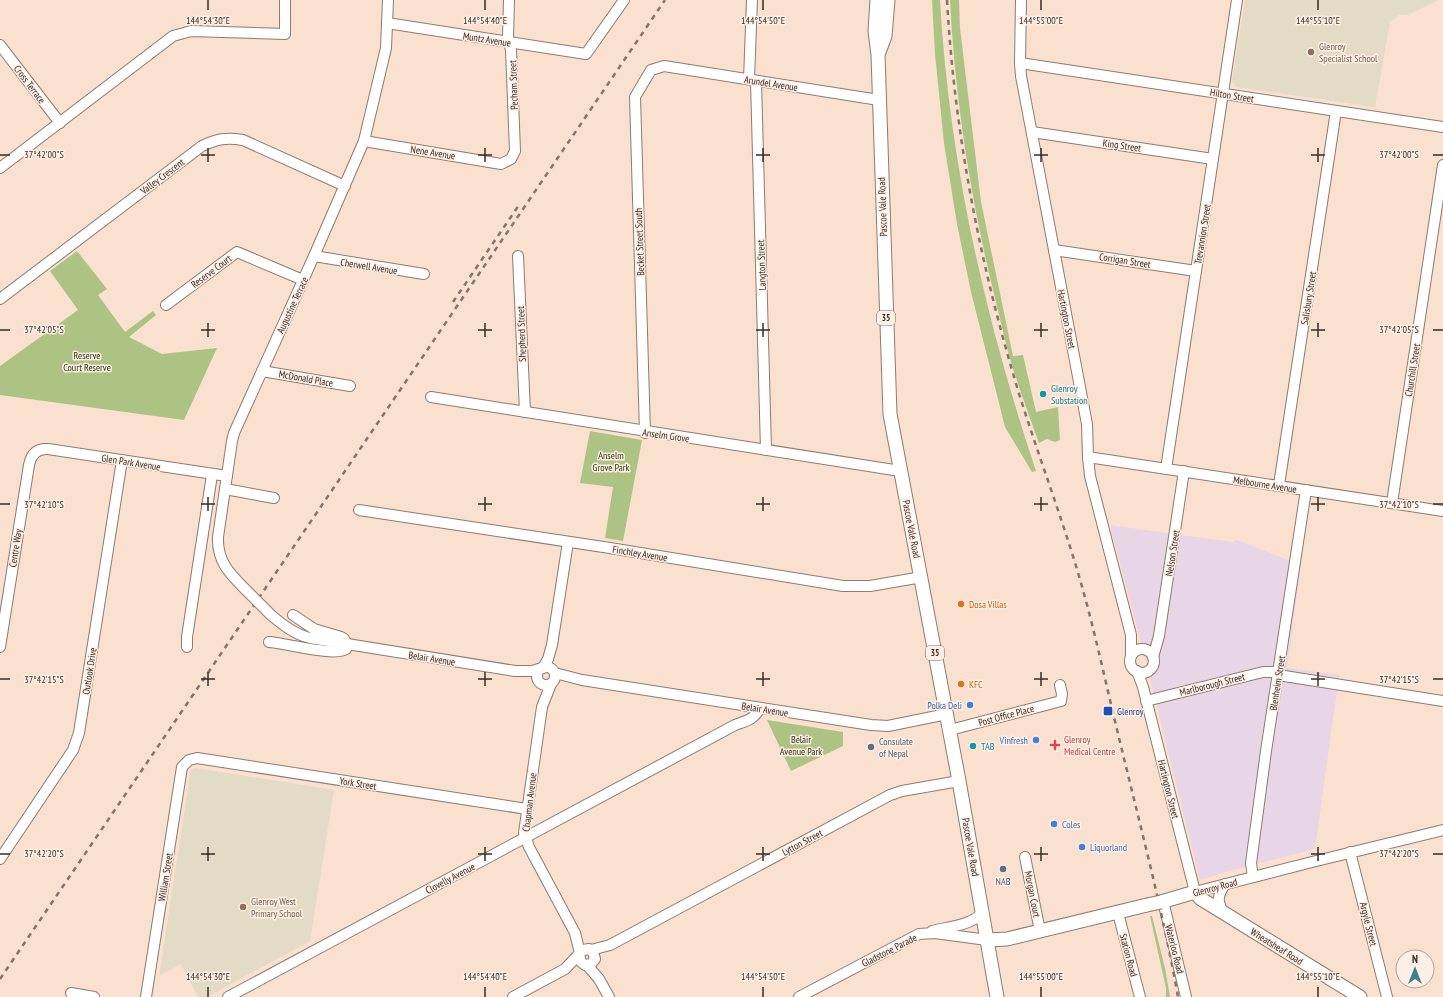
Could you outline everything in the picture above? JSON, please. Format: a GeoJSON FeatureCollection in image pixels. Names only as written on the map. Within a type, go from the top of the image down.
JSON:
{"type":"FeatureCollection","features":[{"type":"Feature","properties":{"kind":"main road","name":"Pascoe Vale Road"},"geometry":{"type":"LineString","coordinates":[[877,0],[875,31],[878,56],[890,414],[922,577],[997,997]]}},
{"type":"Feature","properties":{"kind":"main road","name":"Pascoe Vale Road"},"geometry":{"type":"LineString","coordinates":[[878,56],[885,36],[888,0]]}},
{"type":"Feature","properties":{"kind":"main road","name":"Glenroy Road"},"geometry":{"type":"LineString","coordinates":[[987,940],[1007,939],[1162,902],[1195,892]]}},
{"type":"Feature","properties":{"kind":"main road","name":"Wheatsheaf Road"},"geometry":{"type":"LineString","coordinates":[[1195,892],[1201,899],[1360,997]]}},
{"type":"Feature","properties":{"kind":"street"},"geometry":{"type":"LineString","coordinates":[[0,168],[173,36],[191,31],[285,34],[285,0]]}},
{"type":"Feature","properties":{"kind":"street","name":"Augustine Terrace"},"geometry":{"type":"LineString","coordinates":[[256,600],[232,577],[227,570],[218,550],[218,537],[234,433],[364,141],[386,48],[388,0]]}},
{"type":"Feature","properties":{"kind":"street","name":"Pecham Street"},"geometry":{"type":"LineString","coordinates":[[502,164],[511,159],[515,151],[512,50],[508,35],[509,0]]}},
{"type":"Feature","properties":{"kind":"street","name":"Muntz Avenue"},"geometry":{"type":"LineString","coordinates":[[387,23],[586,54],[624,0]]}},
{"type":"Feature","properties":{"kind":"street","name":"Langton Street"},"geometry":{"type":"LineString","coordinates":[[752,0],[752,80],[766,450]]}},
{"type":"Feature","properties":{"kind":"street","name":"Hartington Street"},"geometry":{"type":"LineString","coordinates":[[1021,0],[1020,63],[1087,424],[1088,457],[1093,490],[1131,635],[1134,641],[1143,649]]}},
{"type":"Feature","properties":{"kind":"street","name":"Trevannion Street"},"geometry":{"type":"LineString","coordinates":[[1166,469],[1237,0]]}},
{"type":"Feature","properties":{"kind":"street","name":"Cross Terrace"},"geometry":{"type":"LineString","coordinates":[[0,45],[60,123]]}},
{"type":"Feature","properties":{"kind":"street","name":"Hilton Street"},"geometry":{"type":"LineString","coordinates":[[1020,63],[1443,127]]}},
{"type":"Feature","properties":{"kind":"street","name":"Arundel Avenue"},"geometry":{"type":"LineString","coordinates":[[664,66],[879,100]]}},
{"type":"Feature","properties":{"kind":"street","name":"Becket Street South"},"geometry":{"type":"LineString","coordinates":[[645,433],[634,97],[650,70],[664,66]]}},
{"type":"Feature","properties":{"kind":"street","name":"Salisbury Street"},"geometry":{"type":"LineString","coordinates":[[1279,485],[1336,111]]}},
{"type":"Feature","properties":{"kind":"street","name":"King Street"},"geometry":{"type":"LineString","coordinates":[[1032,132],[1213,159]]}},
{"type":"Feature","properties":{"kind":"street","name":"Valley Crescent"},"geometry":{"type":"LineString","coordinates":[[0,299],[202,146],[213,140],[229,137],[243,140],[345,186]]}},
{"type":"Feature","properties":{"kind":"street","name":"Nene Avenue"},"geometry":{"type":"LineString","coordinates":[[364,141],[502,164]]}},
{"type":"Feature","properties":{"kind":"street","name":"Churchill Street"},"geometry":{"type":"LineString","coordinates":[[1392,503],[1443,165]]}},
{"type":"Feature","properties":{"kind":"street","name":"Corrigan Street"},"geometry":{"type":"LineString","coordinates":[[1054,250],[1196,271]]}},
{"type":"Feature","properties":{"kind":"street","name":"Reserve Court"},"geometry":{"type":"LineString","coordinates":[[166,305],[237,252],[303,280]]}},
{"type":"Feature","properties":{"kind":"street","name":"Cherwell Avenue"},"geometry":{"type":"LineString","coordinates":[[314,256],[424,274]]}},
{"type":"Feature","properties":{"kind":"street","name":"Shepherd Street"},"geometry":{"type":"LineString","coordinates":[[518,256],[525,412]]}},
{"type":"Feature","properties":{"kind":"street","name":"McDonald Place"},"geometry":{"type":"LineString","coordinates":[[262,370],[350,386]]}},
{"type":"Feature","properties":{"kind":"street","name":"Anselm Grove"},"geometry":{"type":"LineString","coordinates":[[431,397],[645,433],[894,470],[901,468]]}},
{"type":"Feature","properties":{"kind":"street","name":"Glen Park Avenue"},"geometry":{"type":"LineString","coordinates":[[35,452],[48,449],[212,475],[227,476]]}},
{"type":"Feature","properties":{"kind":"street","name":"Centre Way"},"geometry":{"type":"LineString","coordinates":[[0,647],[29,465],[35,452]]}},
{"type":"Feature","properties":{"kind":"street","name":"Melbourne Avenue"},"geometry":{"type":"LineString","coordinates":[[1088,457],[1443,511]]}},
{"type":"Feature","properties":{"kind":"street","name":"Outlook Drive"},"geometry":{"type":"LineString","coordinates":[[0,859],[73,750],[79,733],[122,460]]}},
{"type":"Feature","properties":{"kind":"street","name":"Nelson Street"},"geometry":{"type":"LineString","coordinates":[[1153,657],[1160,635],[1184,471]]}},
{"type":"Feature","properties":{"kind":"street"},"geometry":{"type":"LineString","coordinates":[[187,647],[187,637],[212,475]]}},
{"type":"Feature","properties":{"kind":"street"},"geometry":{"type":"LineString","coordinates":[[225,489],[274,498]]}},
{"type":"Feature","properties":{"kind":"street","name":"Blenheim Street"},"geometry":{"type":"LineString","coordinates":[[1253,877],[1251,863],[1306,490]]}},
{"type":"Feature","properties":{"kind":"street","name":"Finchley Avenue"},"geometry":{"type":"LineString","coordinates":[[358,510],[843,586],[870,586],[922,577]]}},
{"type":"Feature","properties":{"kind":"street"},"geometry":{"type":"LineString","coordinates":[[539,681],[537,674],[543,668],[548,659],[552,645],[568,542]]}},
{"type":"Feature","properties":{"kind":"street","name":"Belair Avenue"},"geometry":{"type":"LineString","coordinates":[[256,600],[271,615],[288,628],[302,636],[348,645],[516,671]]}},
{"type":"Feature","properties":{"kind":"street","name":"Belair Avenue"},"geometry":{"type":"LineString","coordinates":[[293,616],[314,629],[344,638],[348,645]]}},
{"type":"Feature","properties":{"kind":"street","name":"Hartington Street"},"geometry":{"type":"LineString","coordinates":[[1131,635],[1131,656]]}},
{"type":"Feature","properties":{"kind":"street"},"geometry":{"type":"LineString","coordinates":[[1143,649],[1149,651],[1153,657],[1153,665],[1147,671],[1140,672],[1134,669],[1130,663],[1131,656],[1135,651],[1154,644],[1160,635]]}},
{"type":"Feature","properties":{"kind":"street","name":"Belair Avenue"},"geometry":{"type":"LineString","coordinates":[[269,642],[338,652],[344,651],[348,645]]}},
{"type":"Feature","properties":{"kind":"street"},"geometry":{"type":"LineString","coordinates":[[552,645],[553,678]]}},
{"type":"Feature","properties":{"kind":"street"},"geometry":{"type":"LineString","coordinates":[[516,671],[532,671],[549,668],[553,678]]}},
{"type":"Feature","properties":{"kind":"street"},"geometry":{"type":"LineString","coordinates":[[516,671],[545,685],[553,678]]}},
{"type":"Feature","properties":{"kind":"street","name":"Hartington Street"},"geometry":{"type":"LineString","coordinates":[[1137,671],[1143,687],[1195,892]]}},
{"type":"Feature","properties":{"kind":"street","name":"Hartington Street"},"geometry":{"type":"LineString","coordinates":[[1143,687],[1147,671]]}},
{"type":"Feature","properties":{"kind":"street","name":"Marlborough Street"},"geometry":{"type":"LineString","coordinates":[[1146,701],[1263,672],[1443,701]]}},
{"type":"Feature","properties":{"kind":"street","name":"Belair Avenue"},"geometry":{"type":"LineString","coordinates":[[553,678],[560,680],[582,680],[759,709],[879,726],[888,726],[947,714]]}},
{"type":"Feature","properties":{"kind":"street","name":"Chapman Avenue"},"geometry":{"type":"LineString","coordinates":[[553,678],[542,707],[527,809],[525,838],[609,997]]}},
{"type":"Feature","properties":{"kind":"street","name":"Chapman Avenue"},"geometry":{"type":"LineString","coordinates":[[539,681],[542,707]]}},
{"type":"Feature","properties":{"kind":"street","name":"Post Office Place"},"geometry":{"type":"LineString","coordinates":[[950,730],[1061,701],[1062,694],[1060,685]]}},
{"type":"Feature","properties":{"kind":"street"},"geometry":{"type":"LineString","coordinates":[[735,725],[740,719],[742,706]]}},
{"type":"Feature","properties":{"kind":"street","name":"Clovelly Avenue"},"geometry":{"type":"LineString","coordinates":[[228,997],[735,725],[754,717],[757,715],[759,709]]}},
{"type":"Feature","properties":{"kind":"street","name":"York Street"},"geometry":{"type":"LineString","coordinates":[[189,760],[197,758],[527,809]]}},
{"type":"Feature","properties":{"kind":"street","name":"William Street"},"geometry":{"type":"LineString","coordinates":[[146,997],[182,767],[189,760]]}},
{"type":"Feature","properties":{"kind":"street","name":"Lytton Street"},"geometry":{"type":"LineString","coordinates":[[513,997],[890,795],[902,791],[959,781]]}},
{"type":"Feature","properties":{"kind":"street","name":"Glenroy Road"},"geometry":{"type":"LineString","coordinates":[[1195,892],[1350,852],[1443,830]]}},
{"type":"Feature","properties":{"kind":"street","name":"Argyle Street"},"geometry":{"type":"LineString","coordinates":[[1350,852],[1387,997]]}},
{"type":"Feature","properties":{"kind":"street","name":"Morgan Court"},"geometry":{"type":"LineString","coordinates":[[1025,857],[1040,931]]}},
{"type":"Feature","properties":{"kind":"street"},"geometry":{"type":"LineString","coordinates":[[1223,913],[1218,898],[1225,884]]}},
{"type":"Feature","properties":{"kind":"street","name":"Waterloo Road"},"geometry":{"type":"LineString","coordinates":[[1162,902],[1186,997]]}},
{"type":"Feature","properties":{"kind":"street","name":"Station Road"},"geometry":{"type":"LineString","coordinates":[[1118,912],[1140,997]]}},
{"type":"Feature","properties":{"kind":"street"},"geometry":{"type":"LineString","coordinates":[[925,933],[968,923],[976,919],[982,913]]}},
{"type":"Feature","properties":{"kind":"street","name":"Gladstone Parade"},"geometry":{"type":"LineString","coordinates":[[799,997],[913,936],[925,933],[987,940]]}},
{"type":"Feature","properties":{"kind":"street"},"geometry":{"type":"LineString","coordinates":[[71,993],[94,997]]}},
{"type":"Feature","properties":{"kind":"shaded area","name":"Glenroy Specialist School"},"geometry":{"type":"Polygon","coordinates":[[[1245,0],[1439,0],[1407,15],[1399,15],[1390,22],[1375,107],[1236,87],[1232,81],[1245,0]]]}},
{"type":"Feature","properties":{"kind":"shaded area"},"geometry":{"type":"Polygon","coordinates":[[[1110,525],[1233,542],[1237,540],[1301,565],[1287,668],[1339,675],[1315,849],[1236,869],[1200,880],[1140,638],[1110,525]]]}},
{"type":"Feature","properties":{"kind":"shaded area","name":"Glenroy West Primary School"},"geometry":{"type":"Polygon","coordinates":[[[195,768],[334,790],[310,941],[207,997],[198,997],[181,964],[159,976],[191,769],[195,768]]]}},
{"type":"Feature","properties":{"kind":"green space"},"geometry":{"type":"Polygon","coordinates":[[[932,0],[940,0],[952,120],[972,239],[1001,356],[1036,471],[1032,472],[1005,427],[971,292],[957,224],[944,143],[935,54],[932,0]]]}},
{"type":"Feature","properties":{"kind":"green space"},"geometry":{"type":"Polygon","coordinates":[[[950,0],[959,0],[960,28],[981,202],[1013,356],[1023,355],[1036,412],[1058,407],[1060,440],[1055,442],[1047,439],[1039,443],[1013,369],[986,261],[965,150],[952,38],[950,0]]]}},
{"type":"Feature","properties":{"kind":"green space","name":"Reserve Court Reserve"},"geometry":{"type":"Polygon","coordinates":[[[77,251],[107,289],[98,295],[125,332],[153,311],[156,315],[129,337],[162,354],[217,348],[184,420],[0,395],[0,366],[78,310],[50,271],[77,251]]]}},
{"type":"Feature","properties":{"kind":"green space","name":"Anselm Grove Park"},"geometry":{"type":"Polygon","coordinates":[[[590,431],[642,440],[623,541],[605,538],[613,487],[580,483],[590,431]]]}},
{"type":"Feature","properties":{"kind":"green space","name":"Belair Avenue Park"},"geometry":{"type":"Polygon","coordinates":[[[767,720],[843,732],[843,746],[791,771],[767,720]]]}},
{"type":"Feature","properties":{"kind":"green space"},"geometry":{"type":"Polygon","coordinates":[[[1150,916],[1152,916],[1165,968],[1170,997],[1166,997],[1166,988],[1150,916]]]}},
{"type":"Feature","properties":{"kind":"railway"},"geometry":{"type":"LineString","coordinates":[[0,979],[665,0]]}},
{"type":"Feature","properties":{"kind":"railway"},"geometry":{"type":"LineString","coordinates":[[947,0],[950,47],[961,140],[988,279],[1019,395],[1068,541],[1089,611],[1159,902],[1178,997]]}},
{"type":"Feature","properties":{"kind":"railway"},"geometry":{"type":"LineString","coordinates":[[453,302],[519,205]]}},
{"type":"Feature","properties":{"kind":"place","name":"Glenroy Specialist School"},"geometry":{"type":"Point","coordinates":[1311,52]}},
{"type":"Feature","properties":{"kind":"place","name":"Glenroy Substation"},"geometry":{"type":"Point","coordinates":[1043,394]}},
{"type":"Feature","properties":{"kind":"place","name":"Dosa Villas"},"geometry":{"type":"Point","coordinates":[961,604]}},
{"type":"Feature","properties":{"kind":"place","name":"KFC"},"geometry":{"type":"Point","coordinates":[961,684]}},
{"type":"Feature","properties":{"kind":"place","name":"Polka Deli"},"geometry":{"type":"Point","coordinates":[970,705]}},
{"type":"Feature","properties":{"kind":"place","name":"Glenroy"},"geometry":{"type":"Point","coordinates":[1108,711]}},
{"type":"Feature","properties":{"kind":"place","name":"Vinfresh"},"geometry":{"type":"Point","coordinates":[1036,740]}},
{"type":"Feature","properties":{"kind":"place","name":"Glenroy Medical Centre"},"geometry":{"type":"Point","coordinates":[1055,745]}},
{"type":"Feature","properties":{"kind":"place","name":"TAB"},"geometry":{"type":"Point","coordinates":[973,746]}},
{"type":"Feature","properties":{"kind":"place","name":"Consulate of Nepal"},"geometry":{"type":"Point","coordinates":[871,747]}},
{"type":"Feature","properties":{"kind":"place","name":"Coles"},"geometry":{"type":"Point","coordinates":[1054,824]}},
{"type":"Feature","properties":{"kind":"place","name":"Liquorland"},"geometry":{"type":"Point","coordinates":[1082,847]}},
{"type":"Feature","properties":{"kind":"place","name":"NAB"},"geometry":{"type":"Point","coordinates":[1003,869]}},
{"type":"Feature","properties":{"kind":"place","name":"Glenroy West Primary School"},"geometry":{"type":"Point","coordinates":[243,907]}}]}
